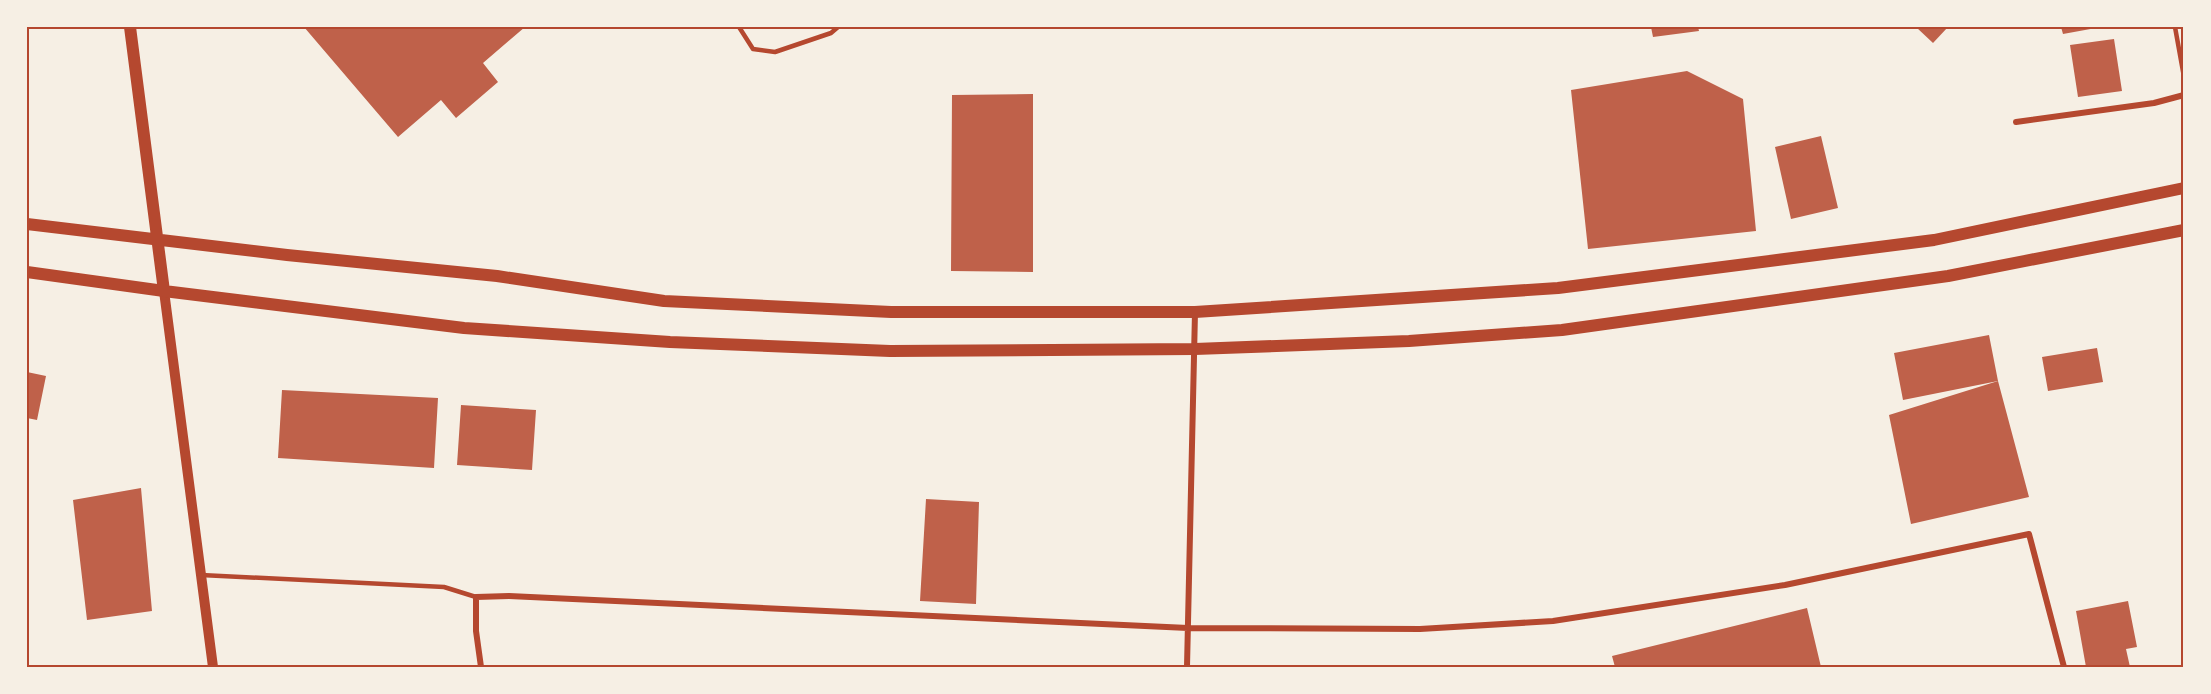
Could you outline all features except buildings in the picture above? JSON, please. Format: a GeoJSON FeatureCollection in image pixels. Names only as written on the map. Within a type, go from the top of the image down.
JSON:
{"type":"FeatureCollection","features":[{"type":"Feature","properties":{"kind":"main road"},"geometry":{"type":"LineString","coordinates":[[130,27],[164,291]]}},
{"type":"Feature","properties":{"kind":"main road"},"geometry":{"type":"LineString","coordinates":[[27,224],[497,276],[664,301],[891,312],[1195,312],[1558,288],[1934,240],[2184,188]]}},
{"type":"Feature","properties":{"kind":"main road"},"geometry":{"type":"LineString","coordinates":[[27,272],[464,328],[670,342],[890,351],[1195,350],[1409,341],[1562,330],[1948,276],[2184,230]]}},
{"type":"Feature","properties":{"kind":"street"},"geometry":{"type":"LineString","coordinates":[[2016,122],[2154,103],[2184,95]]}},
{"type":"Feature","properties":{"kind":"street"},"geometry":{"type":"LineString","coordinates":[[164,291],[213,667]]}},
{"type":"Feature","properties":{"kind":"street"},"geometry":{"type":"LineString","coordinates":[[1187,667],[1195,312]]}},
{"type":"Feature","properties":{"kind":"street"},"geometry":{"type":"LineString","coordinates":[[481,667],[476,631],[476,597],[509,596],[1188,628],[1420,629],[1553,621],[1785,585],[2029,534],[2064,667]]}},
{"type":"Feature","properties":{"kind":"lane"},"geometry":{"type":"LineString","coordinates":[[739,27],[753,49],[775,52],[831,33],[838,27]]}},
{"type":"Feature","properties":{"kind":"lane"},"geometry":{"type":"LineString","coordinates":[[2175,27],[2184,77]]}},
{"type":"Feature","properties":{"kind":"lane"},"geometry":{"type":"LineString","coordinates":[[201,575],[444,587],[476,597]]}}]}
